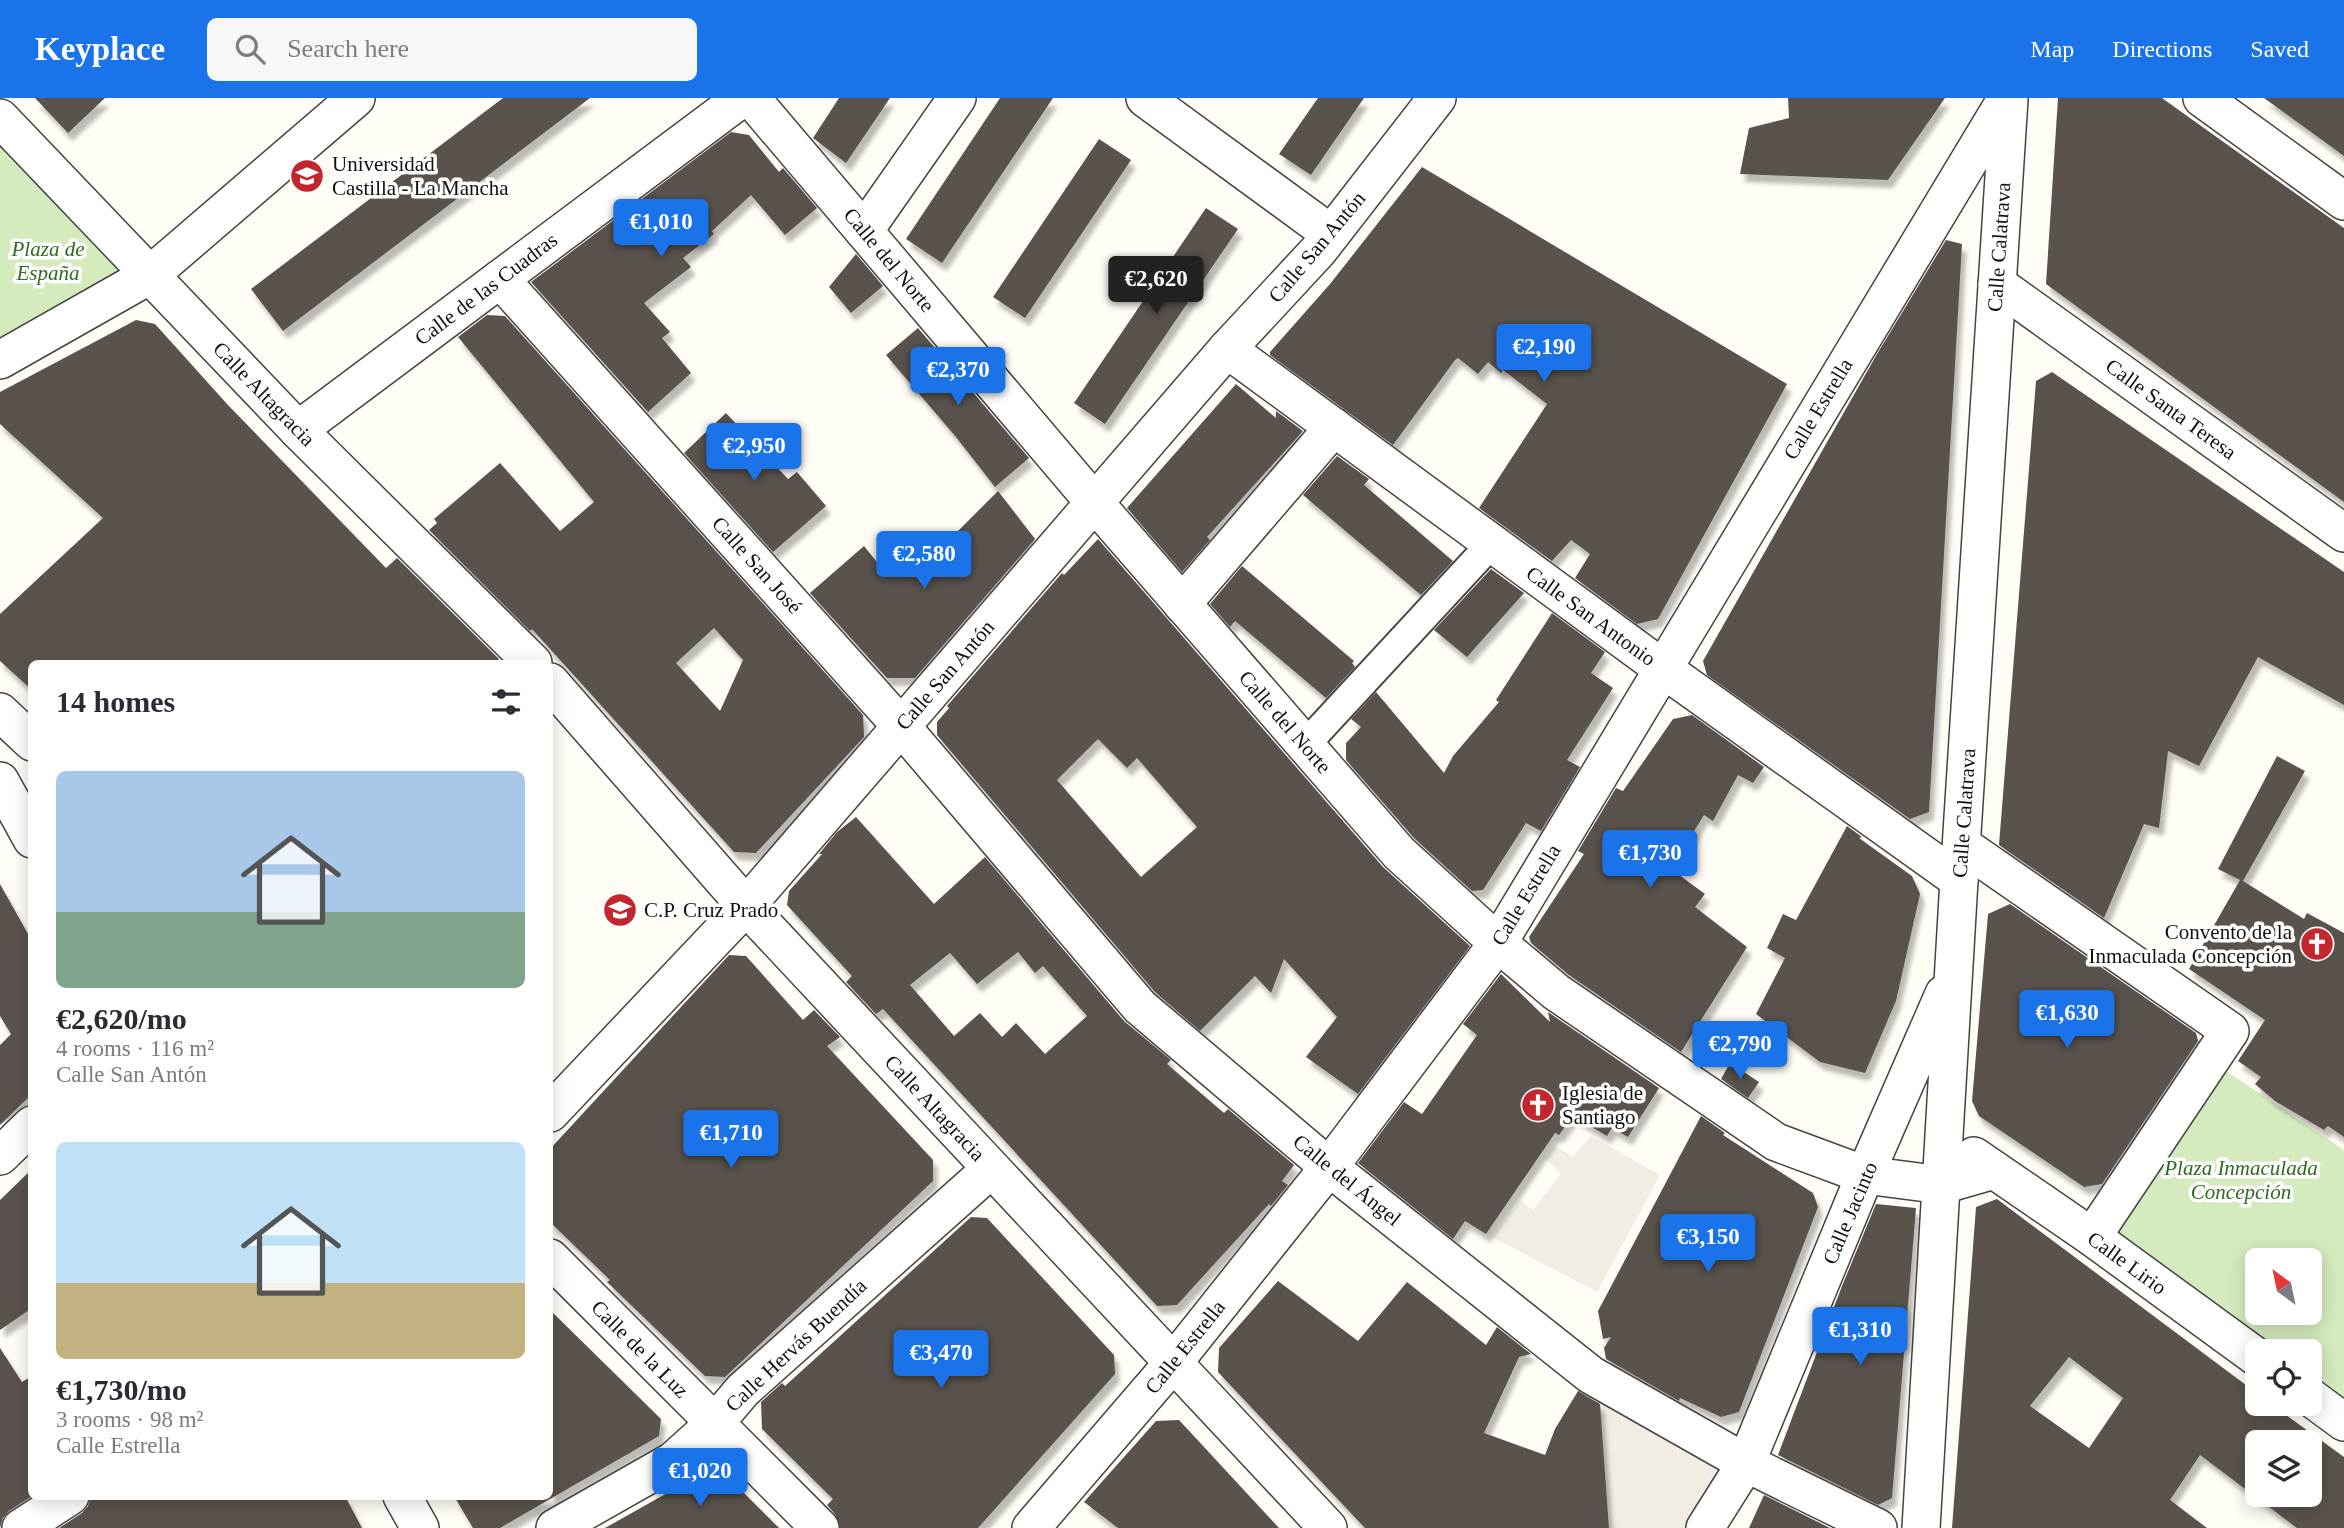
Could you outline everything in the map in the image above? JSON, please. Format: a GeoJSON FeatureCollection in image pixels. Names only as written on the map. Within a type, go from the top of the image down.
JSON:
{"type":"FeatureCollection","features":[{"type":"Feature","properties":{"kind":"street"},"geometry":{"type":"LineString","coordinates":[[0,359],[150,275],[356,98]]}},
{"type":"Feature","properties":{"kind":"street","name":"Calle de las Cuadras"},"geometry":{"type":"LineString","coordinates":[[298,430],[742,98]]}},
{"type":"Feature","properties":{"kind":"street","name":"Calle del Norte"},"geometry":{"type":"LineString","coordinates":[[751,98],[1094,502],[1399,853],[1556,992],[1776,1142],[1865,1175],[1942,1185]]}},
{"type":"Feature","properties":{"kind":"street"},"geometry":{"type":"LineString","coordinates":[[864,231],[957,98]]}},
{"type":"Feature","properties":{"kind":"street"},"geometry":{"type":"LineString","coordinates":[[1145,98],[1331,234]]}},
{"type":"Feature","properties":{"kind":"street","name":"Calle San Antón"},"geometry":{"type":"LineString","coordinates":[[553,1110],[746,906],[1227,349],[1318,251],[1437,98]]}},
{"type":"Feature","properties":{"kind":"street","name":"Calle Calatrava"},"geometry":{"type":"LineString","coordinates":[[1921,1528],[2008,98]]}},
{"type":"Feature","properties":{"kind":"street","name":"Calle Estrella"},"geometry":{"type":"LineString","coordinates":[[1031,1528],[1173,1363],[1329,1167],[1498,943],[1661,668],[2008,98]]}},
{"type":"Feature","properties":{"kind":"street"},"geometry":{"type":"LineString","coordinates":[[2202,98],[2344,201]]}},
{"type":"Feature","properties":{"kind":"street","name":"Calle Altagracia"},"geometry":{"type":"LineString","coordinates":[[0,118],[298,430],[530,660]]}},
{"type":"Feature","properties":{"kind":"street","name":"Calle San José"},"geometry":{"type":"LineString","coordinates":[[500,279],[901,726]]}},
{"type":"Feature","properties":{"kind":"street","name":"Calle Santa Teresa"},"geometry":{"type":"LineString","coordinates":[[1997,284],[2344,533]]}},
{"type":"Feature","properties":{"kind":"street","name":"Calle San Antonio"},"geometry":{"type":"LineString","coordinates":[[1227,349],[1661,668],[1961,863],[2230,1031],[2092,1237]]}},
{"type":"Feature","properties":{"kind":"street"},"geometry":{"type":"LineString","coordinates":[[1182,604],[1334,427]]}},
{"type":"Feature","properties":{"kind":"street"},"geometry":{"type":"LineString","coordinates":[[1305,745],[1492,543]]}},
{"type":"Feature","properties":{"kind":"street","name":"Calle Altagracia"},"geometry":{"type":"LineString","coordinates":[[553,684],[746,906],[1328,1528]]}},
{"type":"Feature","properties":{"kind":"street"},"geometry":{"type":"LineString","coordinates":[[0,712],[28,737]]}},
{"type":"Feature","properties":{"kind":"street","name":"Calle del Ángel"},"geometry":{"type":"LineString","coordinates":[[901,726],[1140,1007],[1329,1167],[1591,1376],[1746,1462],[1878,1528]]}},
{"type":"Feature","properties":{"kind":"street"},"geometry":{"type":"LineString","coordinates":[[0,781],[17,827]]}},
{"type":"Feature","properties":{"kind":"street","name":"Calle Jacinto"},"geometry":{"type":"LineString","coordinates":[[1704,1528],[1746,1462],[1865,1175],[1954,970]]}},
{"type":"Feature","properties":{"kind":"street"},"geometry":{"type":"LineString","coordinates":[[0,1156],[28,1129]]}},
{"type":"Feature","properties":{"kind":"street","name":"Calle Lirio"},"geometry":{"type":"LineString","coordinates":[[1945,1136],[2092,1237],[2245,1349]]}},
{"type":"Feature","properties":{"kind":"street","name":"Calle Hervás Buendía"},"geometry":{"type":"LineString","coordinates":[[555,1528],[673,1461],[714,1424],[743,1390],[991,1169]]}},
{"type":"Feature","properties":{"kind":"street"},"geometry":{"type":"LineString","coordinates":[[1942,1185],[1994,1170]]}},
{"type":"Feature","properties":{"kind":"street","name":"Calle de la Luz"},"geometry":{"type":"LineString","coordinates":[[553,1261],[820,1528]]}},
{"type":"Feature","properties":{"kind":"street"},"geometry":{"type":"LineString","coordinates":[[2322,1406],[2344,1422]]}},
{"type":"Feature","properties":{"kind":"street"},"geometry":{"type":"LineString","coordinates":[[20,1528],[64,1500]]}},
{"type":"Feature","properties":{"kind":"street"},"geometry":{"type":"LineString","coordinates":[[404,1500],[420,1528]]}},
{"type":"Feature","properties":{"kind":"green space","name":"Plaza de España"},"geometry":{"type":"Polygon","coordinates":[[[0,129],[122,275],[0,345],[0,129]]]}},
{"type":"Feature","properties":{"kind":"green space","name":"Plaza Inmaculada Concepción"},"geometry":{"type":"Polygon","coordinates":[[[2220,1067],[2344,1150],[2344,1406],[2322,1392],[2322,1339],[2249,1339],[2117,1237],[2115,1227],[2220,1067]]]}},
{"type":"Feature","properties":{"kind":"shaded area"},"geometry":{"type":"Polygon","coordinates":[[[1591,1136],[1660,1175],[1597,1292],[1492,1237],[1520,1200],[1533,1210],[1561,1174],[1545,1158],[1555,1146],[1573,1157],[1591,1136]]]}},
{"type":"Feature","properties":{"kind":"shaded area"},"geometry":{"type":"Polygon","coordinates":[[[1592,1393],[1746,1463],[1705,1528],[1609,1528],[1600,1409],[1592,1393]]]}},
{"type":"Feature","properties":{"kind":"building"},"geometry":{"type":"Polygon","coordinates":[[[35,98],[105,98],[68,133],[35,98]]]}},
{"type":"Feature","properties":{"kind":"building"},"geometry":{"type":"Polygon","coordinates":[[[503,98],[590,98],[283,331],[251,289],[503,98]]]}},
{"type":"Feature","properties":{"kind":"building"},"geometry":{"type":"Polygon","coordinates":[[[839,98],[890,98],[846,163],[813,138],[839,98]]]}},
{"type":"Feature","properties":{"kind":"building"},"geometry":{"type":"Polygon","coordinates":[[[1000,98],[1053,98],[942,263],[906,239],[1000,98]]]}},
{"type":"Feature","properties":{"kind":"building"},"geometry":{"type":"Polygon","coordinates":[[[1318,98],[1364,98],[1311,175],[1279,154],[1318,98]]]}},
{"type":"Feature","properties":{"kind":"building"},"geometry":{"type":"Polygon","coordinates":[[[1788,98],[1945,98],[1888,180],[1740,174],[1749,128],[1789,118],[1788,98]]]}},
{"type":"Feature","properties":{"kind":"building"},"geometry":{"type":"Polygon","coordinates":[[[2058,98],[2162,98],[2344,228],[2344,502],[2046,284],[2058,98]]]}},
{"type":"Feature","properties":{"kind":"building"},"geometry":{"type":"Polygon","coordinates":[[[2264,98],[2344,98],[2344,156],[2318,137],[2264,98]]]}},
{"type":"Feature","properties":{"kind":"building"},"geometry":{"type":"Polygon","coordinates":[[[731,132],[749,135],[779,172],[783,168],[817,208],[785,235],[751,195],[712,231],[714,234],[683,258],[691,267],[644,303],[670,332],[662,338],[691,373],[648,412],[531,282],[731,132]]]}},
{"type":"Feature","properties":{"kind":"building"},"geometry":{"type":"Polygon","coordinates":[[[1099,139],[1131,160],[1025,318],[993,297],[1099,139]]]}},
{"type":"Feature","properties":{"kind":"building"},"geometry":{"type":"Polygon","coordinates":[[[1422,167],[1787,384],[1658,619],[1637,624],[1575,578],[1590,554],[1571,540],[1552,561],[1479,508],[1547,404],[1503,370],[1501,373],[1488,362],[1478,374],[1458,358],[1455,360],[1393,445],[1270,355],[1422,167]]]}},
{"type":"Feature","properties":{"kind":"building"},"geometry":{"type":"Polygon","coordinates":[[[1206,208],[1238,229],[1105,424],[1074,403],[1206,208]]]}},
{"type":"Feature","properties":{"kind":"building"},"geometry":{"type":"Polygon","coordinates":[[[1946,240],[1962,244],[1929,812],[1910,819],[1707,675],[1703,661],[1877,354],[1946,240]]]}},
{"type":"Feature","properties":{"kind":"building"},"geometry":{"type":"Polygon","coordinates":[[[856,254],[883,286],[851,313],[829,287],[856,254]]]}},
{"type":"Feature","properties":{"kind":"building"},"geometry":{"type":"Polygon","coordinates":[[[487,315],[505,316],[863,715],[864,737],[756,853],[734,852],[532,629],[530,631],[429,530],[437,523],[434,519],[500,463],[560,531],[594,502],[458,337],[487,315]],[[714,628],[676,663],[720,711],[743,660],[714,628]]]}},
{"type":"Feature","properties":{"kind":"building"},"geometry":{"type":"Polygon","coordinates":[[[136,320],[155,324],[227,404],[386,568],[397,558],[499,659],[28,660],[28,686],[0,661],[0,614],[103,518],[0,424],[0,392],[136,320]]]}},
{"type":"Feature","properties":{"kind":"building"},"geometry":{"type":"Polygon","coordinates":[[[918,328],[1029,458],[995,487],[886,355],[918,328]]]}},
{"type":"Feature","properties":{"kind":"building"},"geometry":{"type":"Polygon","coordinates":[[[2052,372],[2344,572],[2344,705],[2258,657],[2199,766],[2168,751],[2159,828],[2144,824],[2104,918],[1999,845],[2036,381],[2052,372]]]}},
{"type":"Feature","properties":{"kind":"building"},"geometry":{"type":"Polygon","coordinates":[[[1236,384],[1276,418],[1276,411],[1303,431],[1207,537],[1210,540],[1182,572],[1127,508],[1236,384]]]}},
{"type":"Feature","properties":{"kind":"building"},"geometry":{"type":"Polygon","coordinates":[[[726,413],[788,479],[797,472],[826,506],[773,552],[684,453],[726,413]]]}},
{"type":"Feature","properties":{"kind":"building"},"geometry":{"type":"Polygon","coordinates":[[[1337,456],[1369,479],[1364,485],[1453,561],[1421,595],[1303,495],[1337,456]]]}},
{"type":"Feature","properties":{"kind":"building"},"geometry":{"type":"Polygon","coordinates":[[[998,491],[1035,539],[915,678],[887,678],[810,593],[864,546],[876,561],[895,577],[944,534],[950,539],[998,491]]]}},
{"type":"Feature","properties":{"kind":"building"},"geometry":{"type":"Polygon","coordinates":[[[1098,539],[1383,867],[1470,946],[1358,1094],[1306,1057],[1337,1017],[1284,959],[1271,993],[1255,976],[1200,1031],[1155,992],[937,735],[937,722],[949,708],[947,706],[1062,573],[1064,575],[1098,539]],[[1098,739],[1057,780],[1141,877],[1197,827],[1137,758],[1127,768],[1098,739]]]}},
{"type":"Feature","properties":{"kind":"building"},"geometry":{"type":"Polygon","coordinates":[[[1242,566],[1354,661],[1352,663],[1355,667],[1326,698],[1235,621],[1230,627],[1210,604],[1242,566]]]}},
{"type":"Feature","properties":{"kind":"building"},"geometry":{"type":"Polygon","coordinates":[[[1491,569],[1524,593],[1467,657],[1434,630],[1491,569]]]}},
{"type":"Feature","properties":{"kind":"building"},"geometry":{"type":"Polygon","coordinates":[[[1552,613],[1605,652],[1591,673],[1613,688],[1567,760],[1580,767],[1541,831],[1526,823],[1483,890],[1472,891],[1414,838],[1346,760],[1346,743],[1361,727],[1351,719],[1376,692],[1444,773],[1453,756],[1499,702],[1496,700],[1552,613]]]}},
{"type":"Feature","properties":{"kind":"building"},"geometry":{"type":"Polygon","coordinates":[[[1692,715],[1764,767],[1753,783],[1738,775],[1713,821],[1704,815],[1671,869],[1705,894],[1695,907],[1747,947],[1681,1052],[1569,975],[1531,943],[1529,937],[1584,854],[1578,851],[1616,788],[1623,791],[1673,719],[1692,715]]]}},
{"type":"Feature","properties":{"kind":"building","name":"Convento de la Inmaculada Concepción"},"geometry":{"type":"Polygon","coordinates":[[[2277,756],[2305,771],[2243,881],[2304,919],[2307,913],[2344,933],[2344,1137],[2328,1126],[2324,1130],[2275,1101],[2255,1084],[2261,1077],[2238,1061],[2265,1020],[2189,969],[2240,880],[2218,869],[2277,756]]]}},
{"type":"Feature","properties":{"kind":"building"},"geometry":{"type":"Polygon","coordinates":[[[856,817],[934,904],[985,857],[1124,1021],[1171,1060],[1167,1064],[1224,1113],[1228,1109],[1294,1165],[1282,1181],[1288,1185],[1271,1206],[1269,1204],[1177,1305],[1157,1306],[883,1009],[876,1014],[846,982],[852,976],[787,905],[789,891],[822,854],[819,854],[837,832],[856,817]],[[1018,952],[977,984],[950,953],[910,985],[954,1036],[980,1013],[1002,1037],[1016,1023],[1045,1054],[1087,1016],[1043,966],[1035,973],[1018,952]]]}},
{"type":"Feature","properties":{"kind":"building"},"geometry":{"type":"Polygon","coordinates":[[[1847,826],[1862,837],[1859,838],[1912,876],[1920,894],[1896,1001],[1865,1073],[1820,1062],[1756,1014],[1785,958],[1767,948],[1783,914],[1796,920],[1847,826]]]}},
{"type":"Feature","properties":{"kind":"building"},"geometry":{"type":"Polygon","coordinates":[[[0,884],[28,934],[28,1098],[0,1125],[0,1045],[11,1034],[0,1016],[0,884]]]}},
{"type":"Feature","properties":{"kind":"building"},"geometry":{"type":"Polygon","coordinates":[[[2010,904],[2196,1033],[2198,1041],[2102,1184],[2084,1187],[1979,1116],[1972,1101],[1988,914],[2010,904]]]}},
{"type":"Feature","properties":{"kind":"building"},"geometry":{"type":"Polygon","coordinates":[[[729,955],[746,956],[803,1020],[814,1010],[840,1037],[827,1046],[933,1160],[933,1181],[725,1377],[705,1376],[607,1282],[610,1280],[553,1225],[553,1146],[729,955]]]}},
{"type":"Feature","properties":{"kind":"building","name":"Iglesia de Santiago"},"geometry":{"type":"Polygon","coordinates":[[[1501,974],[1550,1022],[1548,1012],[1659,1088],[1628,1137],[1612,1128],[1607,1136],[1573,1116],[1559,1135],[1555,1133],[1486,1234],[1465,1221],[1453,1239],[1358,1163],[1404,1102],[1422,1114],[1477,1035],[1463,1024],[1501,974]]]}},
{"type":"Feature","properties":{"kind":"building"},"geometry":{"type":"Polygon","coordinates":[[[1730,1063],[1759,1082],[1748,1098],[1721,1079],[1730,1063]]]}},
{"type":"Feature","properties":{"kind":"building"},"geometry":{"type":"Polygon","coordinates":[[[1701,1116],[1725,1133],[1723,1135],[1813,1193],[1818,1207],[1739,1412],[1721,1417],[1680,1398],[1679,1401],[1606,1359],[1604,1348],[1611,1337],[1603,1339],[1598,1311],[1701,1116]]]}},
{"type":"Feature","properties":{"kind":"building"},"geometry":{"type":"Polygon","coordinates":[[[28,1173],[28,1311],[0,1330],[0,1200],[28,1173]]]}},
{"type":"Feature","properties":{"kind":"building"},"geometry":{"type":"Polygon","coordinates":[[[1997,1199],[2245,1384],[2245,1416],[2288,1416],[2307,1430],[2245,1430],[2245,1489],[2200,1455],[2170,1500],[2207,1528],[1952,1528],[1976,1207],[1997,1199]],[[2069,1357],[2030,1406],[2089,1448],[2123,1398],[2069,1357]]]}},
{"type":"Feature","properties":{"kind":"building"},"geometry":{"type":"Polygon","coordinates":[[[1876,1204],[1916,1208],[1892,1498],[1878,1505],[1778,1455],[1876,1204]]]}},
{"type":"Feature","properties":{"kind":"building"},"geometry":{"type":"Polygon","coordinates":[[[971,1217],[987,1218],[1114,1355],[1115,1374],[978,1528],[840,1528],[835,1514],[827,1505],[833,1499],[762,1429],[761,1402],[782,1383],[785,1386],[971,1217]]]}},
{"type":"Feature","properties":{"kind":"building"},"geometry":{"type":"Polygon","coordinates":[[[1278,1281],[1358,1341],[1407,1282],[1486,1345],[1497,1327],[1531,1354],[1519,1357],[1484,1433],[1545,1455],[1555,1429],[1578,1391],[1600,1404],[1609,1528],[1365,1528],[1218,1372],[1219,1348],[1278,1281]]]}},
{"type":"Feature","properties":{"kind":"building"},"geometry":{"type":"Polygon","coordinates":[[[553,1313],[661,1419],[659,1436],[553,1497],[553,1313]]]}},
{"type":"Feature","properties":{"kind":"building"},"geometry":{"type":"Polygon","coordinates":[[[0,1348],[22,1382],[28,1378],[28,1499],[9,1511],[0,1528],[0,1348]]]}},
{"type":"Feature","properties":{"kind":"building"},"geometry":{"type":"Polygon","coordinates":[[[1179,1420],[1279,1528],[1118,1528],[1084,1502],[1156,1421],[1179,1420]]]}},
{"type":"Feature","properties":{"kind":"building"},"geometry":{"type":"Polygon","coordinates":[[[2322,1441],[2344,1457],[2344,1528],[2297,1528],[2269,1507],[2322,1507],[2322,1441]]]}},
{"type":"Feature","properties":{"kind":"building"},"geometry":{"type":"Polygon","coordinates":[[[701,1474],[727,1476],[779,1528],[605,1528],[701,1474]]]}},
{"type":"Feature","properties":{"kind":"building"},"geometry":{"type":"Polygon","coordinates":[[[1764,1495],[1830,1528],[1749,1528],[1764,1495]]]}},
{"type":"Feature","properties":{"kind":"building"},"geometry":{"type":"Polygon","coordinates":[[[90,1500],[347,1500],[362,1528],[59,1528],[88,1506],[90,1500]]]}},
{"type":"Feature","properties":{"kind":"building"},"geometry":{"type":"Polygon","coordinates":[[[456,1500],[548,1500],[500,1528],[473,1528],[456,1500]]]}},
{"type":"Feature","properties":{"kind":"place","name":"Universidad Castilla - La Mancha"},"geometry":{"type":"Point","coordinates":[307,176]}},
{"type":"Feature","properties":{"kind":"place","name":"C.P. Cruz Prado"},"geometry":{"type":"Point","coordinates":[620,910]}},
{"type":"Feature","properties":{"kind":"place","name":"Convento de la Inmaculada Concepción"},"geometry":{"type":"Point","coordinates":[2317,944]}},
{"type":"Feature","properties":{"kind":"place","name":"Iglesia de Santiago"},"geometry":{"type":"Point","coordinates":[1538,1105]}}]}
